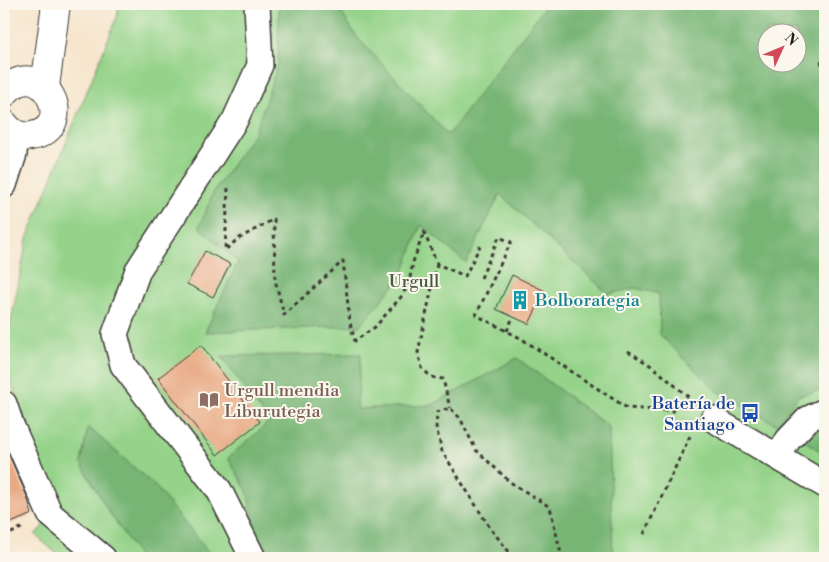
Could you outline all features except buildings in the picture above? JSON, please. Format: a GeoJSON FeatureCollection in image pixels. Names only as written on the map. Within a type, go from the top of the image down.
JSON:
{"type":"FeatureCollection","features":[{"type":"Feature","properties":{"kind":"street"},"geometry":{"type":"LineString","coordinates":[[45,87],[56,4]]}},
{"type":"Feature","properties":{"kind":"street"},"geometry":{"type":"LineString","coordinates":[[253,558],[219,490],[123,365],[115,334],[138,270],[235,120],[260,65],[258,4]]}},
{"type":"Feature","properties":{"kind":"street"},"geometry":{"type":"LineString","coordinates":[[4,93],[9,87],[18,82],[36,82],[45,87],[51,94],[55,111],[53,120],[41,133],[33,136],[9,129],[14,154],[4,185]]}},
{"type":"Feature","properties":{"kind":"street"},"geometry":{"type":"LineString","coordinates":[[4,404],[11,425],[50,514],[103,558]]}},
{"type":"Feature","properties":{"kind":"street"},"geometry":{"type":"LineString","coordinates":[[778,457],[788,440],[808,418],[825,411]]}},
{"type":"Feature","properties":{"kind":"street"},"geometry":{"type":"LineString","coordinates":[[713,419],[825,485]]}},
{"type":"Feature","properties":{"kind":"path"},"geometry":{"type":"LineString","coordinates":[[4,24],[11,4]]}},
{"type":"Feature","properties":{"kind":"path"},"geometry":{"type":"LineString","coordinates":[[820,63],[825,62]]}},
{"type":"Feature","properties":{"kind":"path"},"geometry":{"type":"LineString","coordinates":[[825,118],[823,123],[825,124]]}},
{"type":"Feature","properties":{"kind":"path"},"geometry":{"type":"LineString","coordinates":[[228,184],[225,250],[238,239],[274,218],[274,280],[284,316],[343,261],[350,322],[355,341],[375,327],[401,297],[409,283],[413,262],[424,232],[437,264],[418,352],[422,368],[431,377],[443,380],[450,408],[460,418],[476,450],[510,482],[550,507],[562,558]]}},
{"type":"Feature","properties":{"kind":"path"},"geometry":{"type":"LineString","coordinates":[[481,278],[499,237],[511,242],[476,315],[522,339],[627,408],[676,411]]}},
{"type":"Feature","properties":{"kind":"path"},"geometry":{"type":"LineString","coordinates":[[437,264],[465,276],[480,246]]}},
{"type":"Feature","properties":{"kind":"path"},"geometry":{"type":"LineString","coordinates":[[507,332],[513,317]]}},
{"type":"Feature","properties":{"kind":"path"},"geometry":{"type":"LineString","coordinates":[[628,351],[654,367],[713,419]]}},
{"type":"Feature","properties":{"kind":"path"},"geometry":{"type":"LineString","coordinates":[[450,408],[437,412],[436,427],[442,451],[490,528],[514,558]]}},
{"type":"Feature","properties":{"kind":"path"},"geometry":{"type":"LineString","coordinates":[[644,534],[692,434]]}},
{"type":"Feature","properties":{"kind":"green space","name":"Urgull"},"geometry":{"type":"Polygon","coordinates":[[[119,4],[825,4],[825,558],[62,558],[35,535],[55,512],[32,451],[4,358],[27,239],[117,17],[119,4]]]}},
{"type":"Feature","properties":{"kind":"green space"},"geometry":{"type":"Polygon","coordinates":[[[279,4],[336,4],[357,37],[448,135],[547,4],[825,4],[825,389],[798,396],[777,425],[717,391],[660,335],[659,294],[635,288],[608,294],[500,194],[466,263],[421,225],[402,276],[360,326],[205,332],[238,262],[199,227],[214,191],[255,132],[278,64],[279,4]]]}},
{"type":"Feature","properties":{"kind":"green space"},"geometry":{"type":"Polygon","coordinates":[[[361,354],[357,409],[432,405],[517,358],[609,427],[613,558],[263,558],[247,491],[228,458],[269,422],[221,356],[361,354]]]}},
{"type":"Feature","properties":{"kind":"green space"},"geometry":{"type":"Polygon","coordinates":[[[825,424],[825,454],[806,442],[825,424]]]}},
{"type":"Feature","properties":{"kind":"green space"},"geometry":{"type":"Polygon","coordinates":[[[88,427],[155,486],[213,558],[140,558],[107,509],[81,463],[88,427]]]}},
{"type":"Feature","properties":{"kind":"place","name":"Bolborategia"},"geometry":{"type":"Point","coordinates":[520,300]}},
{"type":"Feature","properties":{"kind":"place","name":"Urgull mendia Liburutegia"},"geometry":{"type":"Point","coordinates":[209,400]}},
{"type":"Feature","properties":{"kind":"place","name":"Batería de Santiago"},"geometry":{"type":"Point","coordinates":[750,413]}}]}
